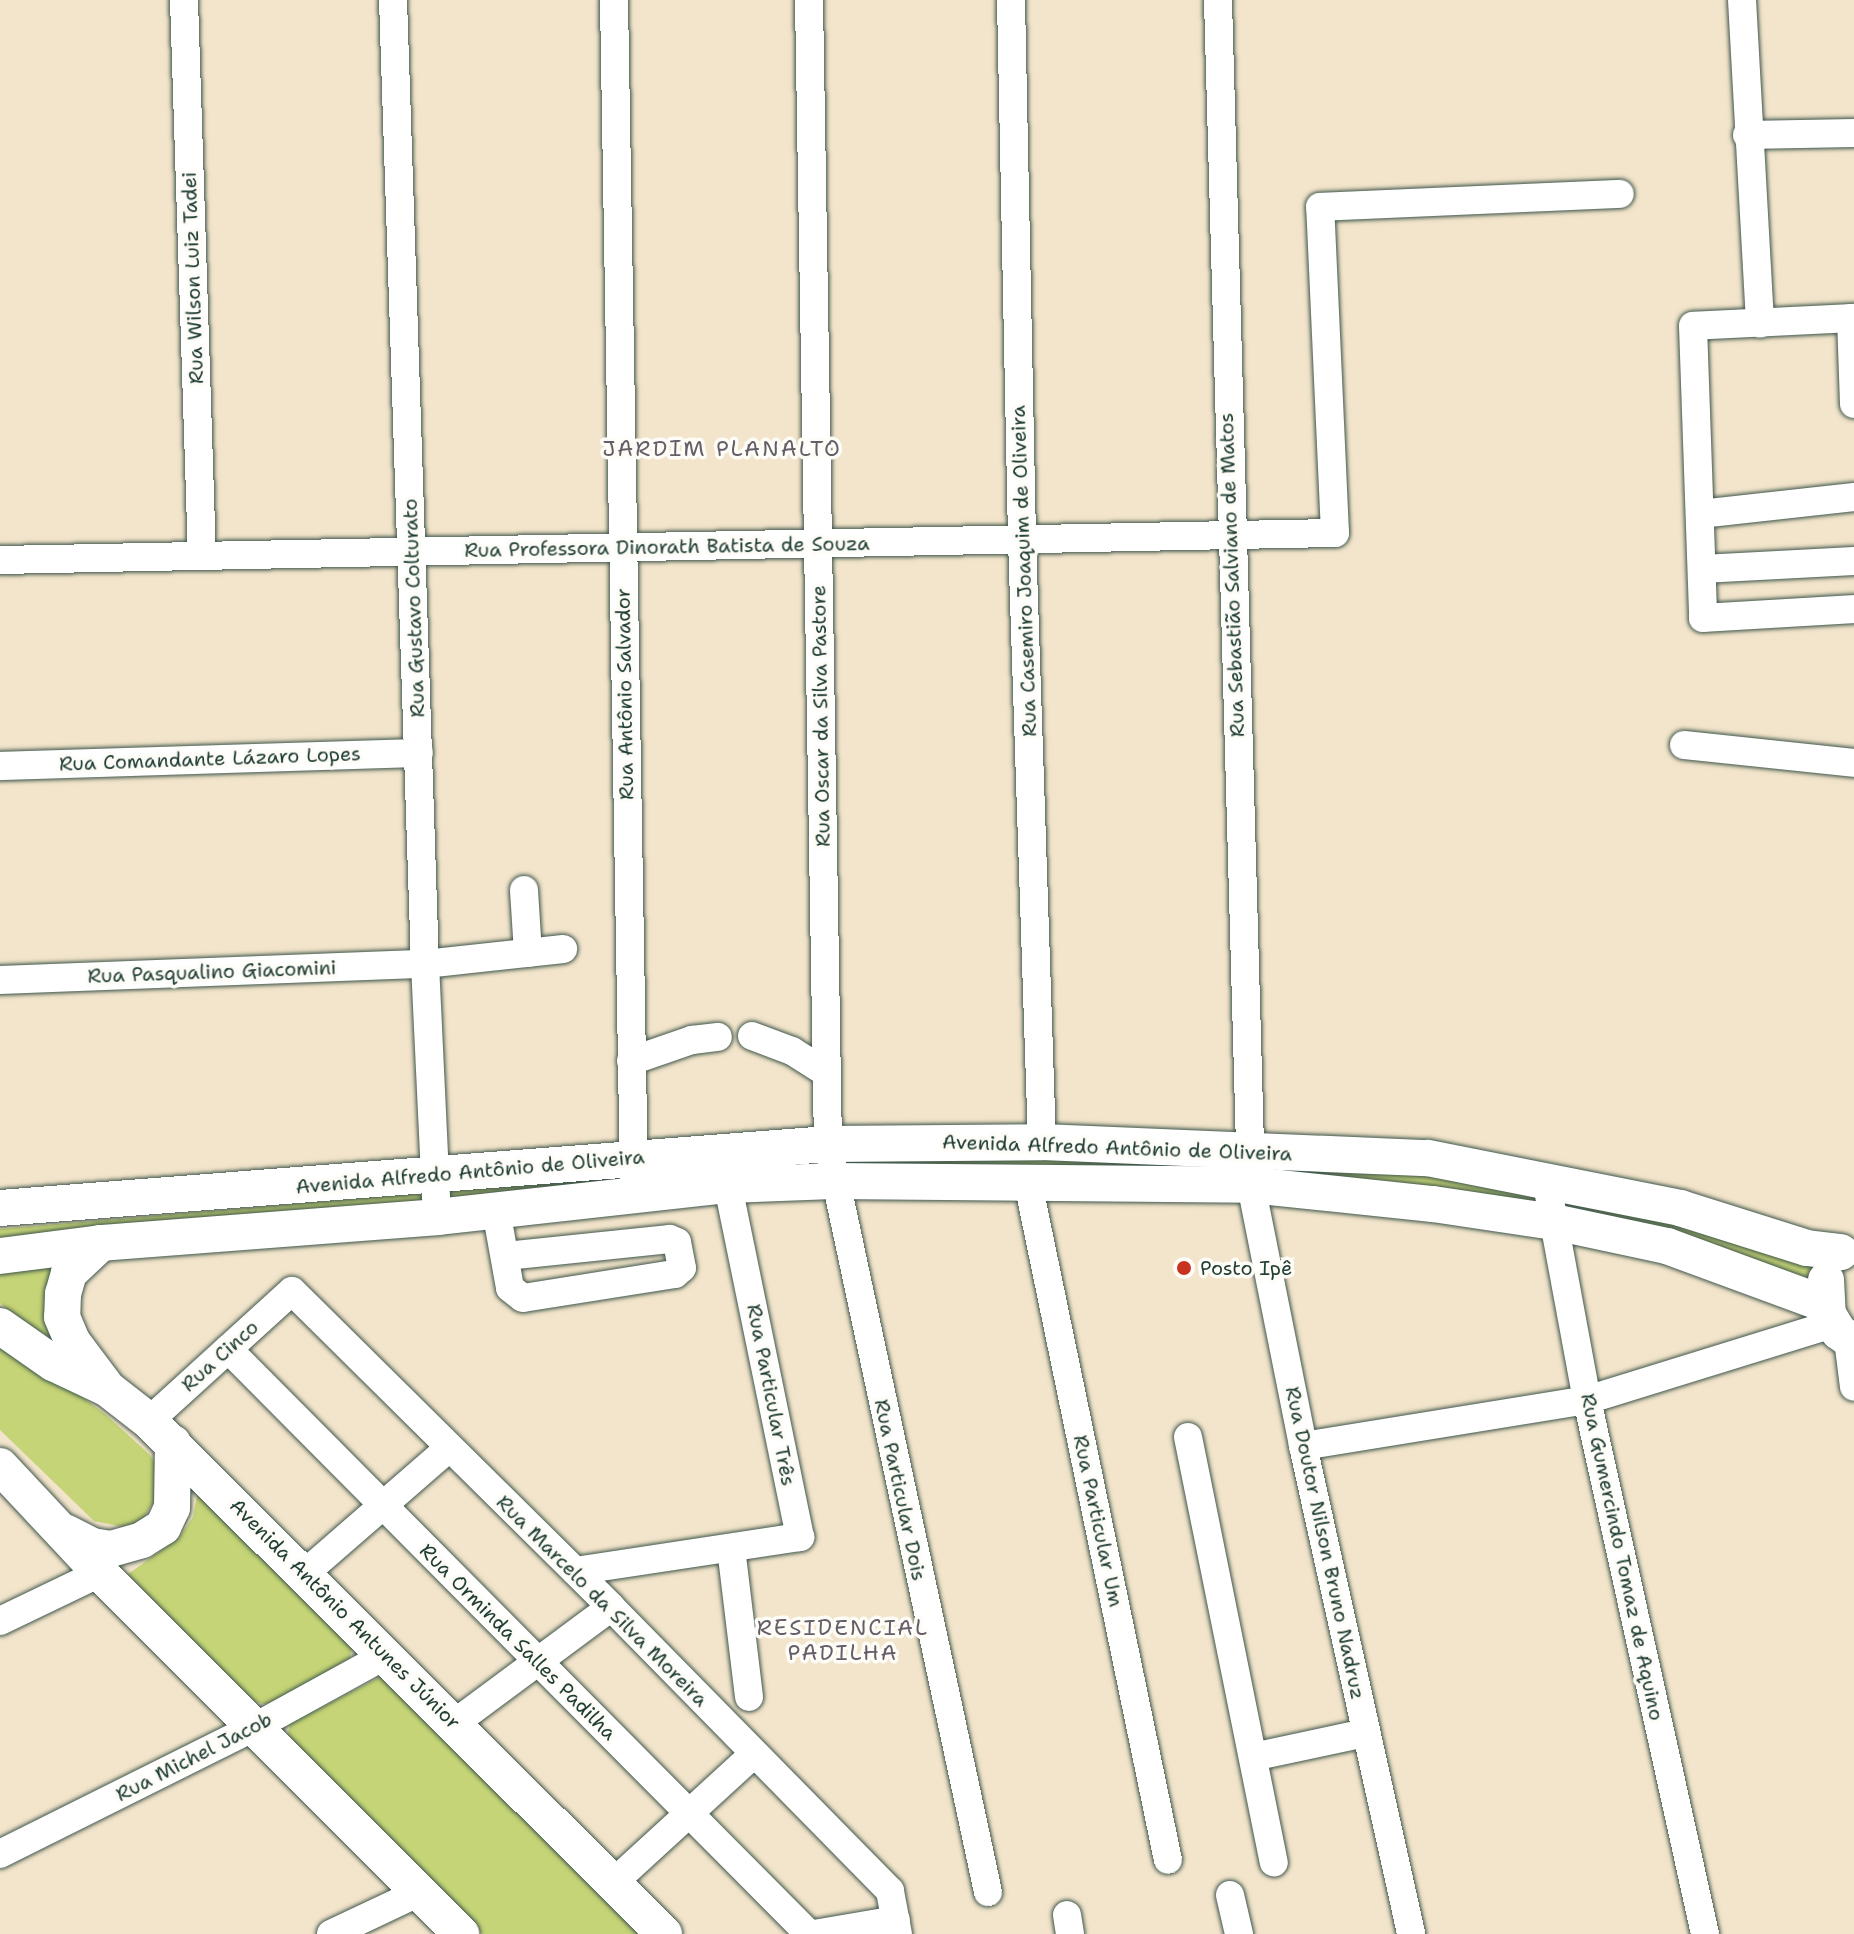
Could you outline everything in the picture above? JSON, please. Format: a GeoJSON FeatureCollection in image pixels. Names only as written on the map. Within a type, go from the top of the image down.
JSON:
{"type":"FeatureCollection","features":[{"type":"Feature","properties":{"kind":"main road","name":"Avenida Alfredo Antônio de Oliveira"},"geometry":{"type":"LineString","coordinates":[[0,1208],[828,1144],[1042,1142],[1250,1168],[1433,1204],[1554,1222],[1667,1246],[1840,1328]]}},
{"type":"Feature","properties":{"kind":"main road","name":"Avenida Alfredo Antônio de Oliveira"},"geometry":{"type":"LineString","coordinates":[[0,1256],[101,1243],[437,1217],[728,1185],[833,1181],[1028,1183],[1428,1158],[1680,1208],[1807,1248],[1847,1247]]}},
{"type":"Feature","properties":{"kind":"main road"},"geometry":{"type":"LineString","coordinates":[[101,1243],[69,1273],[63,1294],[62,1317],[72,1341],[108,1389]]}},
{"type":"Feature","properties":{"kind":"main road"},"geometry":{"type":"LineString","coordinates":[[1840,1328],[1827,1276],[1847,1247]]}},
{"type":"Feature","properties":{"kind":"main road","name":"Avenida Antônio Antunes Júnior"},"geometry":{"type":"LineString","coordinates":[[0,1326],[53,1363],[108,1389],[161,1432],[664,1934]]}},
{"type":"Feature","properties":{"kind":"main road"},"geometry":{"type":"LineString","coordinates":[[62,1530],[92,1546],[111,1549],[142,1540],[163,1527],[172,1508],[161,1432]]}},
{"type":"Feature","properties":{"kind":"main road"},"geometry":{"type":"LineString","coordinates":[[0,1466],[100,1573],[461,1934]]}},
{"type":"Feature","properties":{"kind":"street","name":"Rua Wilson Luiz Tadei"},"geometry":{"type":"LineString","coordinates":[[184,0],[202,556]]}},
{"type":"Feature","properties":{"kind":"street","name":"Rua Gustavo Colturato"},"geometry":{"type":"LineString","coordinates":[[393,0],[425,964],[437,1217]]}},
{"type":"Feature","properties":{"kind":"street","name":"Rua Antônio Salvador"},"geometry":{"type":"LineString","coordinates":[[614,0],[634,1196]]}},
{"type":"Feature","properties":{"kind":"street","name":"Rua Oscar da Silva Pastore"},"geometry":{"type":"LineString","coordinates":[[809,0],[828,1144]]}},
{"type":"Feature","properties":{"kind":"street","name":"Rua Casemiro Joaquim de Oliveira"},"geometry":{"type":"LineString","coordinates":[[1011,0],[1022,540],[1042,1142]]}},
{"type":"Feature","properties":{"kind":"street","name":"Rua Sebastião Salviano de Matos"},"geometry":{"type":"LineString","coordinates":[[1218,0],[1250,1168]]}},
{"type":"Feature","properties":{"kind":"street"},"geometry":{"type":"LineString","coordinates":[[1742,0],[1747,135],[1760,323]]}},
{"type":"Feature","properties":{"kind":"street"},"geometry":{"type":"LineString","coordinates":[[1747,135],[1854,133]]}},
{"type":"Feature","properties":{"kind":"street","name":"Rua Professora Dinorath Batista de Souza"},"geometry":{"type":"LineString","coordinates":[[0,560],[1335,533],[1320,207],[1620,194]]}},
{"type":"Feature","properties":{"kind":"street"},"geometry":{"type":"LineString","coordinates":[[1854,404],[1852,318],[1693,326],[1703,618],[1854,609]]}},
{"type":"Feature","properties":{"kind":"street"},"geometry":{"type":"LineString","coordinates":[[1700,514],[1854,497]]}},
{"type":"Feature","properties":{"kind":"street"},"geometry":{"type":"LineString","coordinates":[[1702,569],[1854,561]]}},
{"type":"Feature","properties":{"kind":"street"},"geometry":{"type":"LineString","coordinates":[[1684,745],[1854,763]]}},
{"type":"Feature","properties":{"kind":"street","name":"Rua Comandante Lázaro Lopes"},"geometry":{"type":"LineString","coordinates":[[0,766],[419,753]]}},
{"type":"Feature","properties":{"kind":"street"},"geometry":{"type":"LineString","coordinates":[[524,890],[528,953]]}},
{"type":"Feature","properties":{"kind":"street","name":"Rua Pasqualino Giacomini"},"geometry":{"type":"LineString","coordinates":[[0,980],[425,964],[563,949]]}},
{"type":"Feature","properties":{"kind":"street"},"geometry":{"type":"LineString","coordinates":[[752,1036],[792,1051],[827,1073]]}},
{"type":"Feature","properties":{"kind":"street"},"geometry":{"type":"LineString","coordinates":[[631,1061],[692,1040],[718,1037]]}},
{"type":"Feature","properties":{"kind":"street","name":"Rua Particular Dois"},"geometry":{"type":"LineString","coordinates":[[828,1144],[833,1181],[988,1892]]}},
{"type":"Feature","properties":{"kind":"street","name":"Rua Doutor Nilson Bruno Nadruz"},"geometry":{"type":"LineString","coordinates":[[1250,1168],[1303,1446],[1411,1934]]}},
{"type":"Feature","properties":{"kind":"street","name":"Rua Gumercindo Tomaz de Aquino"},"geometry":{"type":"LineString","coordinates":[[1546,1179],[1587,1400],[1705,1934]]}},
{"type":"Feature","properties":{"kind":"street","name":"Rua Particular Um"},"geometry":{"type":"LineString","coordinates":[[1028,1183],[1168,1860]]}},
{"type":"Feature","properties":{"kind":"street","name":"Rua Particular Três"},"geometry":{"type":"LineString","coordinates":[[575,1571],[800,1537],[728,1185]]}},
{"type":"Feature","properties":{"kind":"street"},"geometry":{"type":"LineString","coordinates":[[496,1210],[510,1288],[523,1298],[675,1274],[682,1268],[677,1242],[670,1239],[506,1256]]}},
{"type":"Feature","properties":{"kind":"street","name":"Rua Cinco"},"geometry":{"type":"LineString","coordinates":[[161,1432],[228,1349],[292,1291]]}},
{"type":"Feature","properties":{"kind":"street","name":"Rua Marcelo da Silva Moreira"},"geometry":{"type":"LineString","coordinates":[[292,1291],[611,1607],[890,1891],[897,1927]]}},
{"type":"Feature","properties":{"kind":"street"},"geometry":{"type":"LineString","coordinates":[[1303,1446],[1587,1400],[1840,1328],[1854,1387]]}},
{"type":"Feature","properties":{"kind":"street","name":"Rua Orminda Salles Padilha"},"geometry":{"type":"LineString","coordinates":[[228,1349],[536,1662],[812,1934]]}},
{"type":"Feature","properties":{"kind":"street"},"geometry":{"type":"LineString","coordinates":[[1188,1437],[1274,1862]]}},
{"type":"Feature","properties":{"kind":"street"},"geometry":{"type":"LineString","coordinates":[[304,1574],[449,1448]]}},
{"type":"Feature","properties":{"kind":"street"},"geometry":{"type":"LineString","coordinates":[[731,1548],[749,1697]]}},
{"type":"Feature","properties":{"kind":"street"},"geometry":{"type":"LineString","coordinates":[[0,1621],[100,1573]]}},
{"type":"Feature","properties":{"kind":"street"},"geometry":{"type":"LineString","coordinates":[[455,1723],[611,1607]]}},
{"type":"Feature","properties":{"kind":"street","name":"Rua Michel Jacob"},"geometry":{"type":"LineString","coordinates":[[0,1854],[255,1727],[386,1655]]}},
{"type":"Feature","properties":{"kind":"street"},"geometry":{"type":"LineString","coordinates":[[1253,1757],[1365,1733]]}},
{"type":"Feature","properties":{"kind":"street"},"geometry":{"type":"LineString","coordinates":[[613,1883],[754,1754]]}},
{"type":"Feature","properties":{"kind":"street"},"geometry":{"type":"LineString","coordinates":[[331,1934],[420,1892]]}},
{"type":"Feature","properties":{"kind":"street"},"geometry":{"type":"LineString","coordinates":[[1230,1895],[1239,1934]]}},
{"type":"Feature","properties":{"kind":"street"},"geometry":{"type":"LineString","coordinates":[[812,1934],[897,1927]]}},
{"type":"Feature","properties":{"kind":"green space"},"geometry":{"type":"Polygon","coordinates":[[[1025,1159],[1239,1164],[1245,1173],[842,1172],[842,1160],[1025,1159]]]}},
{"type":"Feature","properties":{"kind":"green space"},"geometry":{"type":"Polygon","coordinates":[[[1263,1162],[1533,1182],[1539,1203],[1261,1179],[1263,1162]]]}},
{"type":"Feature","properties":{"kind":"green space"},"geometry":{"type":"Polygon","coordinates":[[[764,1164],[819,1164],[0,1246],[0,1229],[764,1164]]]}},
{"type":"Feature","properties":{"kind":"green space"},"geometry":{"type":"Polygon","coordinates":[[[1556,1194],[1823,1260],[1815,1279],[1752,1265],[1557,1210],[1556,1194]]]}},
{"type":"Feature","properties":{"kind":"green space"},"geometry":{"type":"Polygon","coordinates":[[[62,1268],[62,1343],[23,1324],[0,1303],[0,1270],[62,1268]]]}},
{"type":"Feature","properties":{"kind":"green space"},"geometry":{"type":"Polygon","coordinates":[[[0,1337],[105,1414],[150,1455],[157,1466],[158,1494],[142,1521],[129,1528],[94,1521],[0,1430],[0,1337]]]}},
{"type":"Feature","properties":{"kind":"green space"},"geometry":{"type":"Polygon","coordinates":[[[199,1485],[353,1644],[349,1661],[273,1702],[264,1704],[251,1701],[128,1574],[179,1538],[193,1517],[199,1485]]]}},
{"type":"Feature","properties":{"kind":"green space"},"geometry":{"type":"Polygon","coordinates":[[[382,1676],[653,1934],[482,1934],[295,1747],[288,1733],[290,1724],[382,1676]]]}},
{"type":"Feature","properties":{"kind":"place","name":"Posto Ipê"},"geometry":{"type":"Point","coordinates":[1184,1268]}},
{"type":"Feature","properties":{"kind":"district","name":"JARDIM PLANALTO"},"geometry":{"type":"Point","coordinates":[722,449]}},
{"type":"Feature","properties":{"kind":"district","name":"RESIDENCIAL PADILHA"},"geometry":{"type":"Point","coordinates":[843,1640]}}]}
